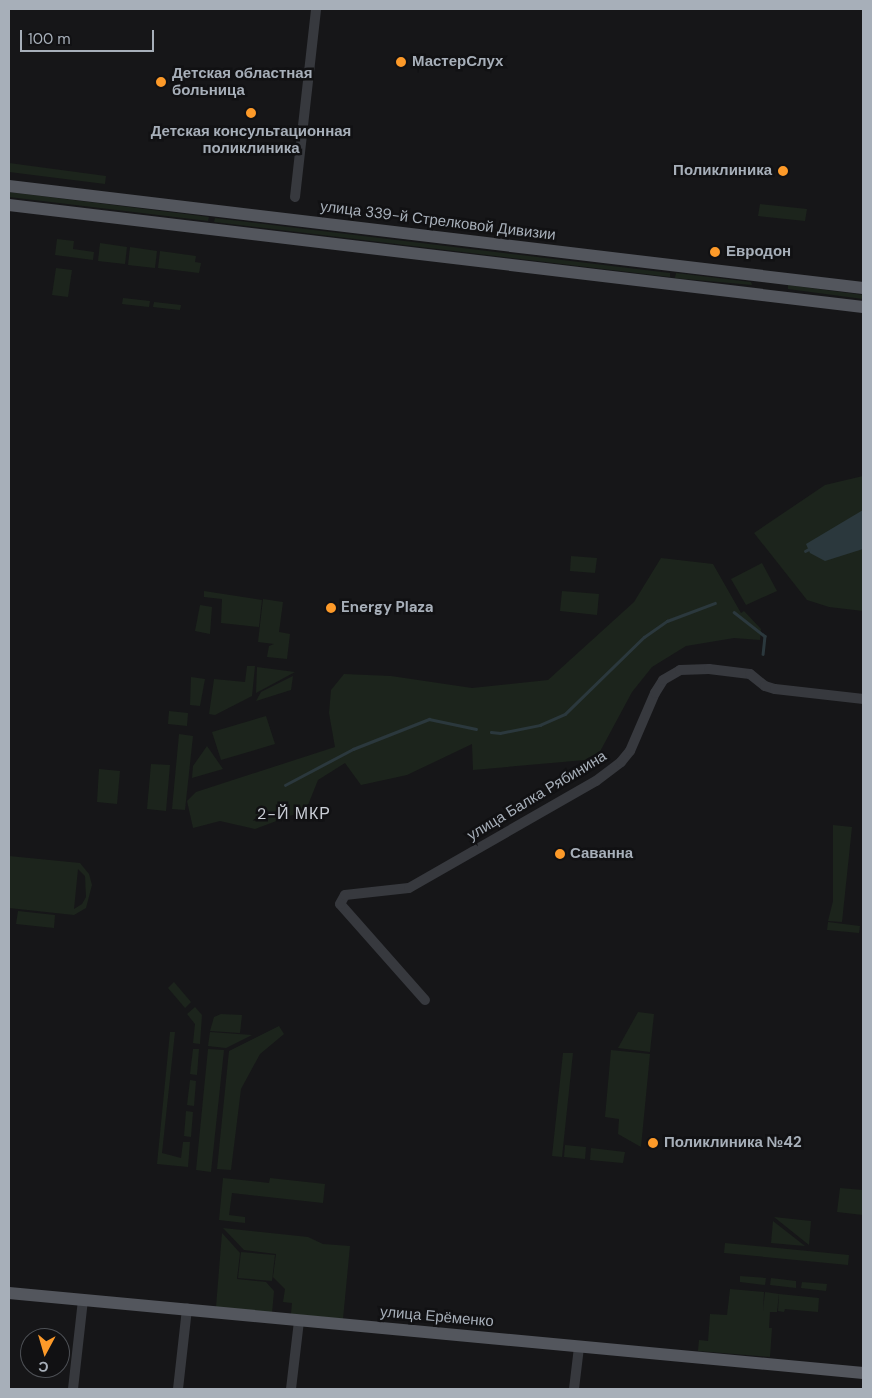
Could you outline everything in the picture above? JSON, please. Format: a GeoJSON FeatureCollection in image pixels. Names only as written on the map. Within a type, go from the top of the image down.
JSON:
{"type":"FeatureCollection","features":[{"type":"Feature","properties":{"kind":"main road","name":"улица 339-й Стрелковой Дивизии"},"geometry":{"type":"LineString","coordinates":[[9,186],[863,288]]}},
{"type":"Feature","properties":{"kind":"main road"},"geometry":{"type":"LineString","coordinates":[[9,205],[863,307]]}},
{"type":"Feature","properties":{"kind":"main road"},"geometry":{"type":"LineString","coordinates":[[753,294],[760,285],[755,274]]}},
{"type":"Feature","properties":{"kind":"main road"},"geometry":{"type":"LineString","coordinates":[[780,297],[775,287],[783,278]]}},
{"type":"Feature","properties":{"kind":"main road","name":"улица Ерёменко"},"geometry":{"type":"LineString","coordinates":[[9,1294],[187,1309],[863,1374]]}},
{"type":"Feature","properties":{"kind":"street"},"geometry":{"type":"LineString","coordinates":[[295,197],[316,9]]}},
{"type":"Feature","properties":{"kind":"street","name":"улица Балка Рябинина"},"geometry":{"type":"LineString","coordinates":[[425,1000],[340,904],[345,896],[397,892],[408,888],[596,781],[621,762],[630,751],[655,693],[663,680],[680,670],[709,669],[750,674],[765,686],[775,689],[863,699]]}},
{"type":"Feature","properties":{"kind":"street"},"geometry":{"type":"LineString","coordinates":[[73,1389],[83,1300]]}},
{"type":"Feature","properties":{"kind":"street"},"geometry":{"type":"LineString","coordinates":[[178,1389],[187,1309]]}},
{"type":"Feature","properties":{"kind":"street"},"geometry":{"type":"LineString","coordinates":[[291,1389],[299,1321]]}},
{"type":"Feature","properties":{"kind":"street"},"geometry":{"type":"LineString","coordinates":[[574,1389],[579,1347]]}},
{"type":"Feature","properties":{"kind":"shaded area"},"geometry":{"type":"Polygon","coordinates":[[[9,163],[106,176],[105,184],[9,172],[9,163]]]}},
{"type":"Feature","properties":{"kind":"shaded area"},"geometry":{"type":"Polygon","coordinates":[[[9,192],[209,217],[208,221],[9,197],[9,192]]]}},
{"type":"Feature","properties":{"kind":"shaded area"},"geometry":{"type":"Polygon","coordinates":[[[760,204],[807,209],[805,221],[758,216],[760,204]]]}},
{"type":"Feature","properties":{"kind":"shaded area"},"geometry":{"type":"Polygon","coordinates":[[[215,218],[670,273],[670,277],[214,222],[215,218]]]}},
{"type":"Feature","properties":{"kind":"shaded area"},"geometry":{"type":"Polygon","coordinates":[[[57,239],[74,241],[73,249],[94,252],[93,260],[55,255],[57,239]]]}},
{"type":"Feature","properties":{"kind":"shaded area"},"geometry":{"type":"Polygon","coordinates":[[[100,243],[127,247],[125,264],[98,261],[100,243]]]}},
{"type":"Feature","properties":{"kind":"shaded area"},"geometry":{"type":"Polygon","coordinates":[[[130,247],[157,251],[155,268],[128,265],[130,247]]]}},
{"type":"Feature","properties":{"kind":"shaded area"},"geometry":{"type":"Polygon","coordinates":[[[160,251],[196,256],[195,262],[201,263],[199,273],[158,268],[160,251]]]}},
{"type":"Feature","properties":{"kind":"shaded area"},"geometry":{"type":"Polygon","coordinates":[[[56,268],[72,270],[68,297],[52,295],[56,268]]]}},
{"type":"Feature","properties":{"kind":"shaded area"},"geometry":{"type":"Polygon","coordinates":[[[676,273],[751,282],[752,285],[675,278],[676,273]]]}},
{"type":"Feature","properties":{"kind":"shaded area"},"geometry":{"type":"Polygon","coordinates":[[[788,285],[863,295],[863,299],[788,289],[788,285]]]}},
{"type":"Feature","properties":{"kind":"shaded area"},"geometry":{"type":"Polygon","coordinates":[[[123,298],[150,301],[149,307],[122,304],[123,298]]]}},
{"type":"Feature","properties":{"kind":"shaded area"},"geometry":{"type":"Polygon","coordinates":[[[154,302],[181,305],[180,310],[153,307],[154,302]]]}},
{"type":"Feature","properties":{"kind":"shaded area"},"geometry":{"type":"Polygon","coordinates":[[[863,476],[863,611],[829,607],[807,600],[754,533],[825,485],[863,476]]]}},
{"type":"Feature","properties":{"kind":"shaded area"},"geometry":{"type":"Polygon","coordinates":[[[863,510],[863,549],[825,561],[810,553],[806,544],[863,510]]]}},
{"type":"Feature","properties":{"kind":"shaded area"},"geometry":{"type":"Polygon","coordinates":[[[571,556],[597,558],[595,573],[570,571],[571,556]]]}},
{"type":"Feature","properties":{"kind":"shaded area"},"geometry":{"type":"Polygon","coordinates":[[[661,558],[713,564],[741,613],[744,611],[761,629],[760,640],[734,638],[686,646],[652,667],[632,692],[596,759],[473,770],[472,744],[407,775],[361,785],[345,763],[318,780],[306,810],[255,829],[220,821],[193,828],[187,801],[196,792],[335,747],[329,713],[331,690],[344,674],[391,676],[472,688],[548,680],[634,602],[661,558]]]}},
{"type":"Feature","properties":{"kind":"shaded area"},"geometry":{"type":"Polygon","coordinates":[[[762,563],[777,591],[746,605],[731,579],[762,563]]]}},
{"type":"Feature","properties":{"kind":"shaded area"},"geometry":{"type":"Polygon","coordinates":[[[204,591],[262,600],[259,627],[221,623],[222,599],[204,597],[204,591]]]}},
{"type":"Feature","properties":{"kind":"shaded area"},"geometry":{"type":"Polygon","coordinates":[[[562,591],[599,594],[597,615],[560,611],[562,591]]]}},
{"type":"Feature","properties":{"kind":"shaded area"},"geometry":{"type":"Polygon","coordinates":[[[263,599],[283,602],[279,632],[290,634],[287,659],[267,657],[269,646],[274,644],[258,642],[263,599]]]}},
{"type":"Feature","properties":{"kind":"shaded area"},"geometry":{"type":"Polygon","coordinates":[[[200,605],[212,607],[210,634],[195,631],[200,605]]]}},
{"type":"Feature","properties":{"kind":"shaded area"},"geometry":{"type":"Polygon","coordinates":[[[247,666],[255,666],[252,696],[215,715],[209,714],[214,679],[245,682],[247,666]]]}},
{"type":"Feature","properties":{"kind":"shaded area"},"geometry":{"type":"Polygon","coordinates":[[[257,667],[295,672],[256,693],[257,667]]]}},
{"type":"Feature","properties":{"kind":"shaded area"},"geometry":{"type":"Polygon","coordinates":[[[293,676],[291,690],[256,701],[261,692],[293,676]]]}},
{"type":"Feature","properties":{"kind":"shaded area"},"geometry":{"type":"Polygon","coordinates":[[[191,677],[205,679],[200,706],[190,705],[191,677]]]}},
{"type":"Feature","properties":{"kind":"shaded area"},"geometry":{"type":"Polygon","coordinates":[[[169,711],[188,713],[187,726],[168,724],[169,711]]]}},
{"type":"Feature","properties":{"kind":"shaded area"},"geometry":{"type":"Polygon","coordinates":[[[266,716],[275,744],[221,760],[212,732],[266,716]]]}},
{"type":"Feature","properties":{"kind":"shaded area"},"geometry":{"type":"Polygon","coordinates":[[[179,734],[193,736],[185,810],[172,809],[179,734]]]}},
{"type":"Feature","properties":{"kind":"shaded area"},"geometry":{"type":"Polygon","coordinates":[[[207,746],[223,769],[192,778],[193,766],[207,746]]]}},
{"type":"Feature","properties":{"kind":"shaded area"},"geometry":{"type":"Polygon","coordinates":[[[151,764],[170,765],[166,811],[147,809],[151,764]]]}},
{"type":"Feature","properties":{"kind":"shaded area"},"geometry":{"type":"Polygon","coordinates":[[[99,769],[120,771],[117,804],[97,802],[99,769]]]}},
{"type":"Feature","properties":{"kind":"shaded area"},"geometry":{"type":"Polygon","coordinates":[[[833,825],[852,827],[842,922],[828,921],[833,901],[833,825]]]}},
{"type":"Feature","properties":{"kind":"shaded area"},"geometry":{"type":"Polygon","coordinates":[[[9,856],[80,863],[89,874],[92,885],[86,908],[74,915],[9,908],[9,856]],[[78,869],[74,909],[82,904],[86,897],[85,876],[78,869]]]}},
{"type":"Feature","properties":{"kind":"shaded area"},"geometry":{"type":"Polygon","coordinates":[[[18,911],[55,915],[54,928],[16,924],[18,911]]]}},
{"type":"Feature","properties":{"kind":"shaded area"},"geometry":{"type":"Polygon","coordinates":[[[828,922],[860,926],[859,933],[827,930],[828,922]]]}},
{"type":"Feature","properties":{"kind":"shaded area"},"geometry":{"type":"Polygon","coordinates":[[[174,982],[191,1002],[185,1008],[168,988],[174,982]]]}},
{"type":"Feature","properties":{"kind":"shaded area"},"geometry":{"type":"Polygon","coordinates":[[[195,1007],[202,1015],[200,1044],[193,1043],[195,1024],[187,1014],[195,1007]]]}},
{"type":"Feature","properties":{"kind":"shaded area"},"geometry":{"type":"Polygon","coordinates":[[[638,1012],[654,1014],[650,1052],[618,1048],[638,1012]]]}},
{"type":"Feature","properties":{"kind":"shaded area"},"geometry":{"type":"Polygon","coordinates":[[[221,1014],[242,1015],[240,1033],[210,1031],[214,1017],[221,1014]]]}},
{"type":"Feature","properties":{"kind":"shaded area"},"geometry":{"type":"Polygon","coordinates":[[[279,1026],[284,1034],[260,1054],[241,1089],[231,1170],[217,1169],[229,1051],[279,1026]]]}},
{"type":"Feature","properties":{"kind":"shaded area"},"geometry":{"type":"Polygon","coordinates":[[[170,1032],[175,1032],[162,1153],[181,1158],[183,1142],[190,1142],[188,1167],[157,1164],[170,1032]]]}},
{"type":"Feature","properties":{"kind":"shaded area"},"geometry":{"type":"Polygon","coordinates":[[[210,1032],[252,1035],[226,1048],[208,1046],[210,1032]]]}},
{"type":"Feature","properties":{"kind":"shaded area"},"geometry":{"type":"Polygon","coordinates":[[[193,1049],[199,1049],[197,1075],[190,1074],[193,1049]]]}},
{"type":"Feature","properties":{"kind":"shaded area"},"geometry":{"type":"Polygon","coordinates":[[[208,1049],[224,1050],[211,1172],[196,1170],[208,1049]]]}},
{"type":"Feature","properties":{"kind":"shaded area"},"geometry":{"type":"Polygon","coordinates":[[[611,1050],[650,1054],[641,1147],[618,1134],[619,1119],[605,1117],[611,1050]]]}},
{"type":"Feature","properties":{"kind":"shaded area"},"geometry":{"type":"Polygon","coordinates":[[[563,1053],[573,1053],[562,1157],[552,1156],[563,1053]]]}},
{"type":"Feature","properties":{"kind":"shaded area"},"geometry":{"type":"Polygon","coordinates":[[[190,1080],[196,1081],[194,1106],[187,1105],[190,1080]]]}},
{"type":"Feature","properties":{"kind":"shaded area"},"geometry":{"type":"Polygon","coordinates":[[[186,1111],[193,1112],[191,1137],[184,1136],[186,1111]]]}},
{"type":"Feature","properties":{"kind":"shaded area"},"geometry":{"type":"Polygon","coordinates":[[[565,1145],[586,1147],[585,1159],[564,1157],[565,1145]]]}},
{"type":"Feature","properties":{"kind":"shaded area"},"geometry":{"type":"Polygon","coordinates":[[[591,1148],[625,1152],[623,1163],[590,1160],[591,1148]]]}},
{"type":"Feature","properties":{"kind":"shaded area"},"geometry":{"type":"Polygon","coordinates":[[[223,1178],[269,1183],[270,1178],[325,1184],[323,1203],[232,1193],[229,1215],[245,1217],[245,1223],[219,1220],[223,1178]]]}},
{"type":"Feature","properties":{"kind":"shaded area"},"geometry":{"type":"Polygon","coordinates":[[[840,1188],[863,1190],[863,1215],[837,1212],[840,1188]]]}},
{"type":"Feature","properties":{"kind":"shaded area"},"geometry":{"type":"Polygon","coordinates":[[[774,1217],[811,1221],[809,1245],[774,1217]]]}},
{"type":"Feature","properties":{"kind":"shaded area"},"geometry":{"type":"Polygon","coordinates":[[[773,1221],[805,1246],[771,1243],[773,1221]]]}},
{"type":"Feature","properties":{"kind":"shaded area"},"geometry":{"type":"Polygon","coordinates":[[[223,1228],[308,1237],[323,1244],[350,1246],[343,1319],[291,1314],[292,1303],[283,1302],[285,1289],[273,1277],[276,1254],[244,1250],[223,1228]]]}},
{"type":"Feature","properties":{"kind":"shaded area"},"geometry":{"type":"Polygon","coordinates":[[[222,1233],[240,1253],[237,1279],[266,1282],[274,1291],[272,1313],[216,1307],[222,1233]]]}},
{"type":"Feature","properties":{"kind":"shaded area"},"geometry":{"type":"Polygon","coordinates":[[[725,1243],[849,1255],[848,1265],[724,1253],[725,1243]]]}},
{"type":"Feature","properties":{"kind":"shaded area"},"geometry":{"type":"Polygon","coordinates":[[[241,1252],[275,1255],[272,1281],[238,1278],[241,1252]]]}},
{"type":"Feature","properties":{"kind":"shaded area"},"geometry":{"type":"Polygon","coordinates":[[[740,1276],[766,1278],[765,1285],[740,1282],[740,1276]]]}},
{"type":"Feature","properties":{"kind":"shaded area"},"geometry":{"type":"Polygon","coordinates":[[[771,1278],[796,1281],[796,1288],[770,1285],[771,1278]]]}},
{"type":"Feature","properties":{"kind":"shaded area"},"geometry":{"type":"Polygon","coordinates":[[[802,1282],[827,1284],[826,1291],[801,1288],[802,1282]]]}},
{"type":"Feature","properties":{"kind":"shaded area"},"geometry":{"type":"Polygon","coordinates":[[[730,1289],[764,1292],[763,1311],[765,1292],[779,1294],[777,1312],[770,1312],[769,1328],[772,1328],[770,1357],[698,1351],[699,1340],[708,1341],[710,1314],[727,1315],[730,1289]]]}},
{"type":"Feature","properties":{"kind":"shaded area"},"geometry":{"type":"Polygon","coordinates":[[[779,1294],[819,1298],[818,1312],[785,1309],[784,1312],[778,1311],[779,1294]]]}},
{"type":"Feature","properties":{"kind":"waterway"},"geometry":{"type":"LineString","coordinates":[[805,551],[809,549]]}},
{"type":"Feature","properties":{"kind":"waterway"},"geometry":{"type":"LineString","coordinates":[[491,732],[500,733],[540,725],[565,714],[644,637],[667,621],[715,603]]}},
{"type":"Feature","properties":{"kind":"waterway"},"geometry":{"type":"LineString","coordinates":[[734,612],[765,636],[763,654]]}},
{"type":"Feature","properties":{"kind":"waterway"},"geometry":{"type":"LineString","coordinates":[[285,785],[353,749],[429,719],[476,729]]}},
{"type":"Feature","properties":{"kind":"place","name":"МастерСлух"},"geometry":{"type":"Point","coordinates":[401,62]}},
{"type":"Feature","properties":{"kind":"place","name":"Детская областная больница"},"geometry":{"type":"Point","coordinates":[161,82]}},
{"type":"Feature","properties":{"kind":"place","name":"Детская консультационная поликлиника"},"geometry":{"type":"Point","coordinates":[251,113]}},
{"type":"Feature","properties":{"kind":"place","name":"Поликлиника"},"geometry":{"type":"Point","coordinates":[783,171]}},
{"type":"Feature","properties":{"kind":"place","name":"Евродон"},"geometry":{"type":"Point","coordinates":[715,252]}},
{"type":"Feature","properties":{"kind":"place","name":"Energy Plaza"},"geometry":{"type":"Point","coordinates":[331,608]}},
{"type":"Feature","properties":{"kind":"place","name":"Саванна"},"geometry":{"type":"Point","coordinates":[560,854]}},
{"type":"Feature","properties":{"kind":"place","name":"Поликлиника №42"},"geometry":{"type":"Point","coordinates":[653,1143]}},
{"type":"Feature","properties":{"kind":"district","name":"2-Й МКР"},"geometry":{"type":"Point","coordinates":[294,814]}}]}
